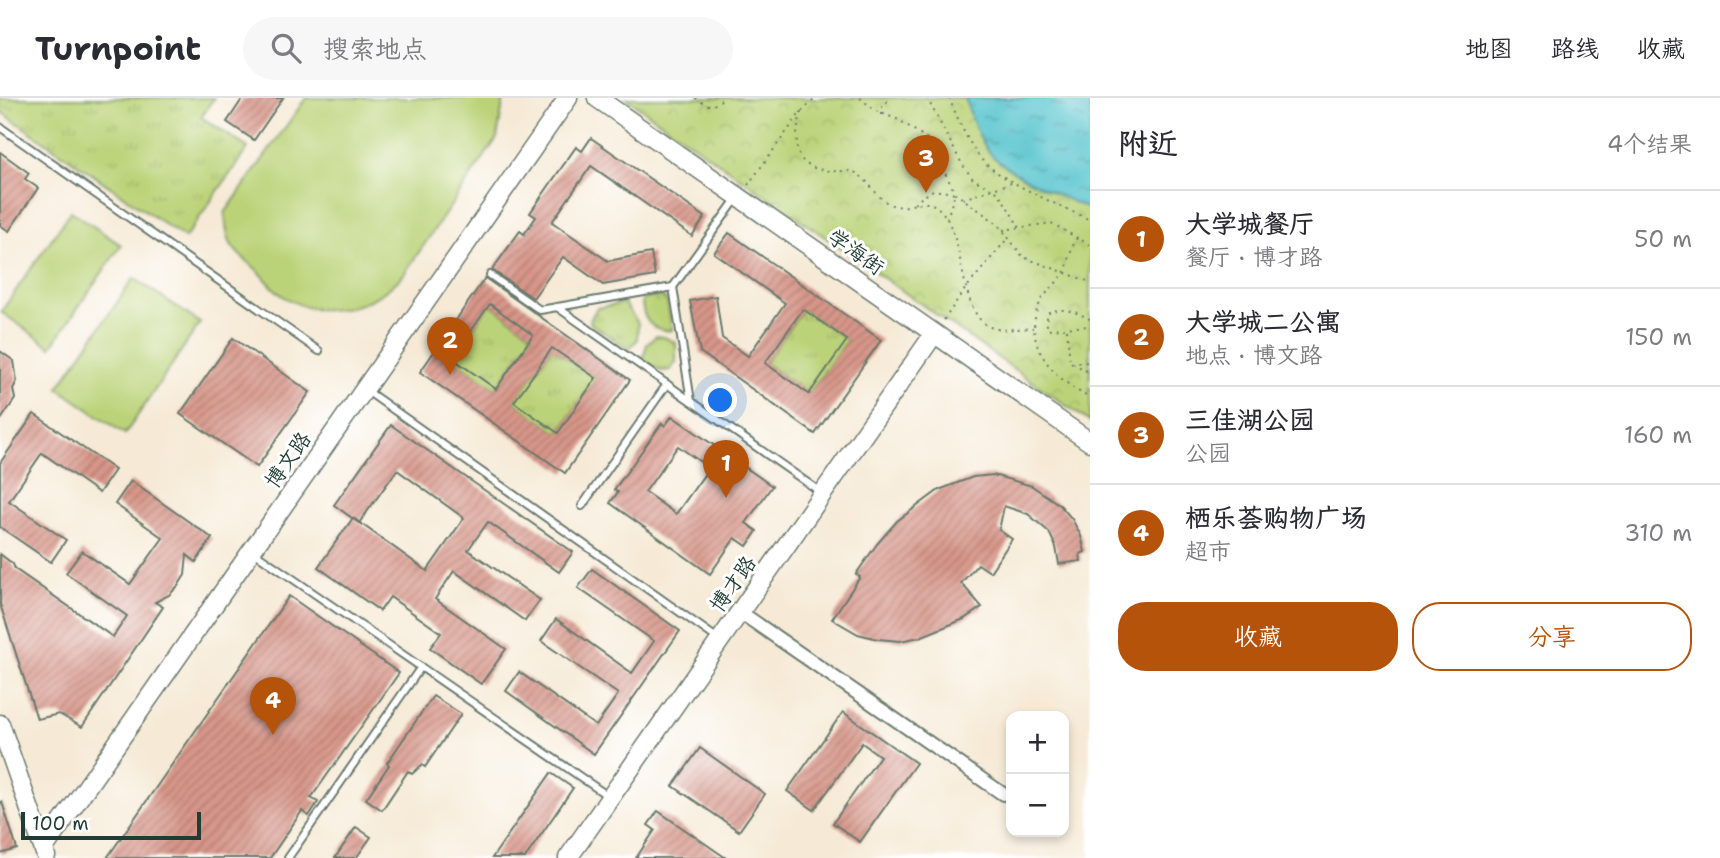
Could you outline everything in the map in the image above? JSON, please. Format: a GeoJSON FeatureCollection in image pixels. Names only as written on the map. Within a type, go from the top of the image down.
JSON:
{"type":"FeatureCollection","features":[{"type":"Feature","properties":{"kind":"street","name":"博文路"},"geometry":{"type":"LineString","coordinates":[[45,853],[568,98]]}},
{"type":"Feature","properties":{"kind":"street","name":"学海街"},"geometry":{"type":"LineString","coordinates":[[597,98],[738,197],[938,329],[1090,442]]}},
{"type":"Feature","properties":{"kind":"street","name":"博才路"},"geometry":{"type":"LineString","coordinates":[[568,858],[938,329]]}},
{"type":"Feature","properties":{"kind":"street"},"geometry":{"type":"LineString","coordinates":[[740,612],[1003,794]]}},
{"type":"Feature","properties":{"kind":"street"},"geometry":{"type":"LineString","coordinates":[[0,723],[45,853]]}},
{"type":"Feature","properties":{"kind":"lane"},"geometry":{"type":"LineString","coordinates":[[0,127],[319,351]]}},
{"type":"Feature","properties":{"kind":"lane"},"geometry":{"type":"LineString","coordinates":[[490,275],[540,310],[673,287],[738,197]]}},
{"type":"Feature","properties":{"kind":"lane"},"geometry":{"type":"LineString","coordinates":[[673,287],[691,401]]}},
{"type":"Feature","properties":{"kind":"lane"},"geometry":{"type":"LineString","coordinates":[[557,307],[823,493]]}},
{"type":"Feature","properties":{"kind":"lane"},"geometry":{"type":"LineString","coordinates":[[582,506],[667,384]]}},
{"type":"Feature","properties":{"kind":"lane"},"geometry":{"type":"LineString","coordinates":[[365,390],[721,640]]}},
{"type":"Feature","properties":{"kind":"lane"},"geometry":{"type":"LineString","coordinates":[[252,551],[610,798]]}},
{"type":"Feature","properties":{"kind":"lane"},"geometry":{"type":"LineString","coordinates":[[288,858],[421,667]]}},
{"type":"Feature","properties":{"kind":"path"},"geometry":{"type":"LineString","coordinates":[[695,98],[712,106],[724,98]]}},
{"type":"Feature","properties":{"kind":"path"},"geometry":{"type":"LineString","coordinates":[[738,197],[801,112],[816,98]]}},
{"type":"Feature","properties":{"kind":"path"},"geometry":{"type":"LineString","coordinates":[[860,98],[882,114],[899,120],[929,140],[954,193],[991,218],[1023,257],[1090,282]]}},
{"type":"Feature","properties":{"kind":"path"},"geometry":{"type":"LineString","coordinates":[[882,114],[885,102],[890,98]]}},
{"type":"Feature","properties":{"kind":"path"},"geometry":{"type":"LineString","coordinates":[[927,98],[962,164],[973,178],[993,189],[1005,200],[1020,228]]}},
{"type":"Feature","properties":{"kind":"path"},"geometry":{"type":"LineString","coordinates":[[949,98],[965,135],[982,160],[1000,174],[1090,220]]}},
{"type":"Feature","properties":{"kind":"path"},"geometry":{"type":"LineString","coordinates":[[801,112],[796,147],[800,158],[806,164],[831,171],[846,170],[855,173],[867,181],[887,204],[900,208],[922,202],[934,205],[946,219],[957,247],[976,314],[990,327],[1033,328]]}},
{"type":"Feature","properties":{"kind":"path"},"geometry":{"type":"LineString","coordinates":[[962,199],[1015,182]]}},
{"type":"Feature","properties":{"kind":"path"},"geometry":{"type":"LineString","coordinates":[[911,206],[933,190],[954,193]]}},
{"type":"Feature","properties":{"kind":"path"},"geometry":{"type":"LineString","coordinates":[[946,219],[954,193]]}},
{"type":"Feature","properties":{"kind":"path"},"geometry":{"type":"LineString","coordinates":[[1003,230],[1051,223],[1090,245]]}},
{"type":"Feature","properties":{"kind":"path"},"geometry":{"type":"LineString","coordinates":[[938,329],[1008,238]]}},
{"type":"Feature","properties":{"kind":"path"},"geometry":{"type":"LineString","coordinates":[[1077,238],[1071,247],[1066,272],[1051,286],[1041,301],[1033,328],[1045,361],[1055,375],[1090,398]]}},
{"type":"Feature","properties":{"kind":"path"},"geometry":{"type":"LineString","coordinates":[[1090,319],[1074,312],[1052,310],[1047,313],[1045,320],[1047,329],[1090,326]]}},
{"type":"Feature","properties":{"kind":"path"},"geometry":{"type":"LineString","coordinates":[[1034,322],[1045,320]]}},
{"type":"Feature","properties":{"kind":"path"},"geometry":{"type":"LineString","coordinates":[[1067,328],[1070,363],[1090,373]]}},
{"type":"Feature","properties":{"kind":"path"},"geometry":{"type":"LineString","coordinates":[[1072,363],[1090,362]]}},
{"type":"Feature","properties":{"kind":"green space"},"geometry":{"type":"Polygon","coordinates":[[[0,98],[214,98],[201,117],[248,148],[185,238],[0,111],[0,98]]]}},
{"type":"Feature","properties":{"kind":"green space"},"geometry":{"type":"Polygon","coordinates":[[[306,98],[504,98],[497,138],[404,274],[379,295],[349,307],[333,310],[302,305],[286,298],[235,251],[227,233],[225,213],[306,98]]]}},
{"type":"Feature","properties":{"kind":"green space"},"geometry":{"type":"Polygon","coordinates":[[[626,98],[1090,98],[1090,422],[626,98]]]}},
{"type":"Feature","properties":{"kind":"green space"},"geometry":{"type":"Polygon","coordinates":[[[71,211],[121,245],[51,347],[1,312],[71,211]]]}},
{"type":"Feature","properties":{"kind":"green space"},"geometry":{"type":"Polygon","coordinates":[[[134,278],[200,323],[125,434],[58,388],[134,278]]]}},
{"type":"Feature","properties":{"kind":"green space"},"geometry":{"type":"Polygon","coordinates":[[[658,296],[667,301],[672,330],[654,327],[646,318],[642,300],[658,296]]]}},
{"type":"Feature","properties":{"kind":"green space"},"geometry":{"type":"Polygon","coordinates":[[[624,303],[638,323],[637,340],[629,349],[591,324],[590,320],[597,308],[624,303]]]}},
{"type":"Feature","properties":{"kind":"green space"},"geometry":{"type":"Polygon","coordinates":[[[490,304],[533,335],[496,389],[452,358],[490,304]]]}},
{"type":"Feature","properties":{"kind":"green space"},"geometry":{"type":"Polygon","coordinates":[[[803,309],[847,340],[809,394],[765,363],[803,309]]]}},
{"type":"Feature","properties":{"kind":"green space"},"geometry":{"type":"Polygon","coordinates":[[[656,336],[676,343],[676,362],[670,370],[660,371],[643,359],[647,344],[656,336]]]}},
{"type":"Feature","properties":{"kind":"green space"},"geometry":{"type":"Polygon","coordinates":[[[552,348],[596,378],[558,433],[514,402],[552,348]]]}},
{"type":"Feature","properties":{"kind":"water"},"geometry":{"type":"Polygon","coordinates":[[[965,98],[1090,98],[1090,210],[1022,177],[998,161],[981,140],[965,98]]]}},
{"type":"Feature","properties":{"kind":"building"},"geometry":{"type":"Polygon","coordinates":[[[243,98],[283,98],[254,140],[227,122],[243,98]]]}},
{"type":"Feature","properties":{"kind":"building"},"geometry":{"type":"Polygon","coordinates":[[[591,138],[705,217],[692,236],[591,166],[552,222],[608,261],[651,253],[655,276],[603,285],[563,257],[533,298],[492,270],[520,231],[524,234],[536,217],[530,213],[576,147],[582,151],[591,138]]]}},
{"type":"Feature","properties":{"kind":"building"},"geometry":{"type":"Polygon","coordinates":[[[0,152],[29,173],[25,179],[38,188],[9,231],[0,225],[0,152]]]}},
{"type":"Feature","properties":{"kind":"building"},"geometry":{"type":"Polygon","coordinates":[[[729,233],[881,340],[815,434],[700,352],[690,301],[716,296],[722,338],[748,356],[785,303],[714,253],[729,233]],[[803,309],[765,363],[809,394],[847,340],[803,309]]]}},
{"type":"Feature","properties":{"kind":"building"},"geometry":{"type":"Polygon","coordinates":[[[485,278],[630,380],[565,473],[420,372],[485,278]],[[490,304],[452,358],[496,389],[533,335],[490,304]],[[552,348],[514,402],[558,433],[596,378],[552,348]]]}},
{"type":"Feature","properties":{"kind":"building"},"geometry":{"type":"Polygon","coordinates":[[[233,338],[310,392],[257,467],[180,414],[233,338]]]}},
{"type":"Feature","properties":{"kind":"building"},"geometry":{"type":"Polygon","coordinates":[[[0,351],[14,361],[17,381],[13,389],[15,399],[0,421],[0,351]]]}},
{"type":"Feature","properties":{"kind":"building"},"geometry":{"type":"Polygon","coordinates":[[[34,414],[115,470],[99,493],[42,453],[9,501],[66,540],[51,562],[0,527],[0,463],[34,414]]]}},
{"type":"Feature","properties":{"kind":"building"},"geometry":{"type":"Polygon","coordinates":[[[672,416],[772,486],[746,523],[757,531],[747,546],[735,538],[710,574],[610,503],[618,492],[614,490],[662,423],[665,426],[672,416]],[[678,446],[645,492],[676,514],[709,468],[678,446]]]}},
{"type":"Feature","properties":{"kind":"building"},"geometry":{"type":"Polygon","coordinates":[[[391,425],[573,552],[559,572],[488,522],[468,550],[540,600],[525,621],[454,571],[435,599],[506,649],[481,684],[430,648],[441,633],[390,597],[380,611],[318,567],[353,518],[334,505],[391,425]],[[397,470],[359,523],[427,571],[464,518],[397,470]]]}},
{"type":"Feature","properties":{"kind":"building"},"geometry":{"type":"Polygon","coordinates":[[[993,475],[1032,486],[1060,505],[1081,536],[1085,552],[1080,554],[1081,561],[1059,564],[1056,547],[1049,532],[1028,514],[1004,506],[999,530],[1012,539],[990,572],[978,564],[961,583],[982,607],[964,619],[920,637],[900,641],[858,634],[832,619],[860,577],[856,574],[897,521],[939,490],[973,477],[993,475]]]}},
{"type":"Feature","properties":{"kind":"building"},"geometry":{"type":"Polygon","coordinates":[[[131,481],[212,538],[196,562],[187,555],[185,575],[169,595],[155,602],[163,607],[82,727],[59,714],[37,719],[0,604],[0,554],[13,564],[15,569],[113,637],[127,616],[66,573],[82,551],[130,584],[163,538],[115,504],[131,481]]]}},
{"type":"Feature","properties":{"kind":"building"},"geometry":{"type":"Polygon","coordinates":[[[592,569],[680,631],[594,754],[506,691],[519,672],[596,726],[618,694],[541,641],[556,619],[632,673],[654,641],[578,588],[592,569]]]}},
{"type":"Feature","properties":{"kind":"building"},"geometry":{"type":"Polygon","coordinates":[[[289,596],[399,673],[311,798],[318,802],[309,816],[302,811],[270,858],[107,858],[289,596]]]}},
{"type":"Feature","properties":{"kind":"building"},"geometry":{"type":"Polygon","coordinates":[[[433,696],[461,714],[425,767],[422,765],[412,774],[408,771],[382,810],[366,799],[433,696]]]}},
{"type":"Feature","properties":{"kind":"building"},"geometry":{"type":"Polygon","coordinates":[[[843,712],[916,763],[860,842],[833,823],[880,756],[862,743],[814,810],[787,791],[843,712]]]}},
{"type":"Feature","properties":{"kind":"building"},"geometry":{"type":"Polygon","coordinates":[[[700,748],[765,794],[739,831],[673,786],[700,748]]]}},
{"type":"Feature","properties":{"kind":"building"},"geometry":{"type":"Polygon","coordinates":[[[551,773],[573,788],[525,858],[492,858],[551,773]]]}},
{"type":"Feature","properties":{"kind":"building"},"geometry":{"type":"Polygon","coordinates":[[[0,802],[17,849],[0,854],[0,802]]]}},
{"type":"Feature","properties":{"kind":"building"},"geometry":{"type":"Polygon","coordinates":[[[658,811],[726,858],[636,858],[655,830],[648,825],[658,811]]]}},
{"type":"Feature","properties":{"kind":"building"},"geometry":{"type":"Polygon","coordinates":[[[356,827],[371,837],[356,858],[335,858],[356,827]]]}},
{"type":"Feature","properties":{"kind":"place","name":"三佳湖公园"},"geometry":{"type":"Point","coordinates":[926,193]}},
{"type":"Feature","properties":{"kind":"place","name":"大学城二公寓"},"geometry":{"type":"Point","coordinates":[450,375]}},
{"type":"Feature","properties":{"kind":"place","name":"大学城餐厅"},"geometry":{"type":"Point","coordinates":[726,498]}},
{"type":"Feature","properties":{"kind":"place","name":"栖乐荟购物广场"},"geometry":{"type":"Point","coordinates":[273,735]}}]}
